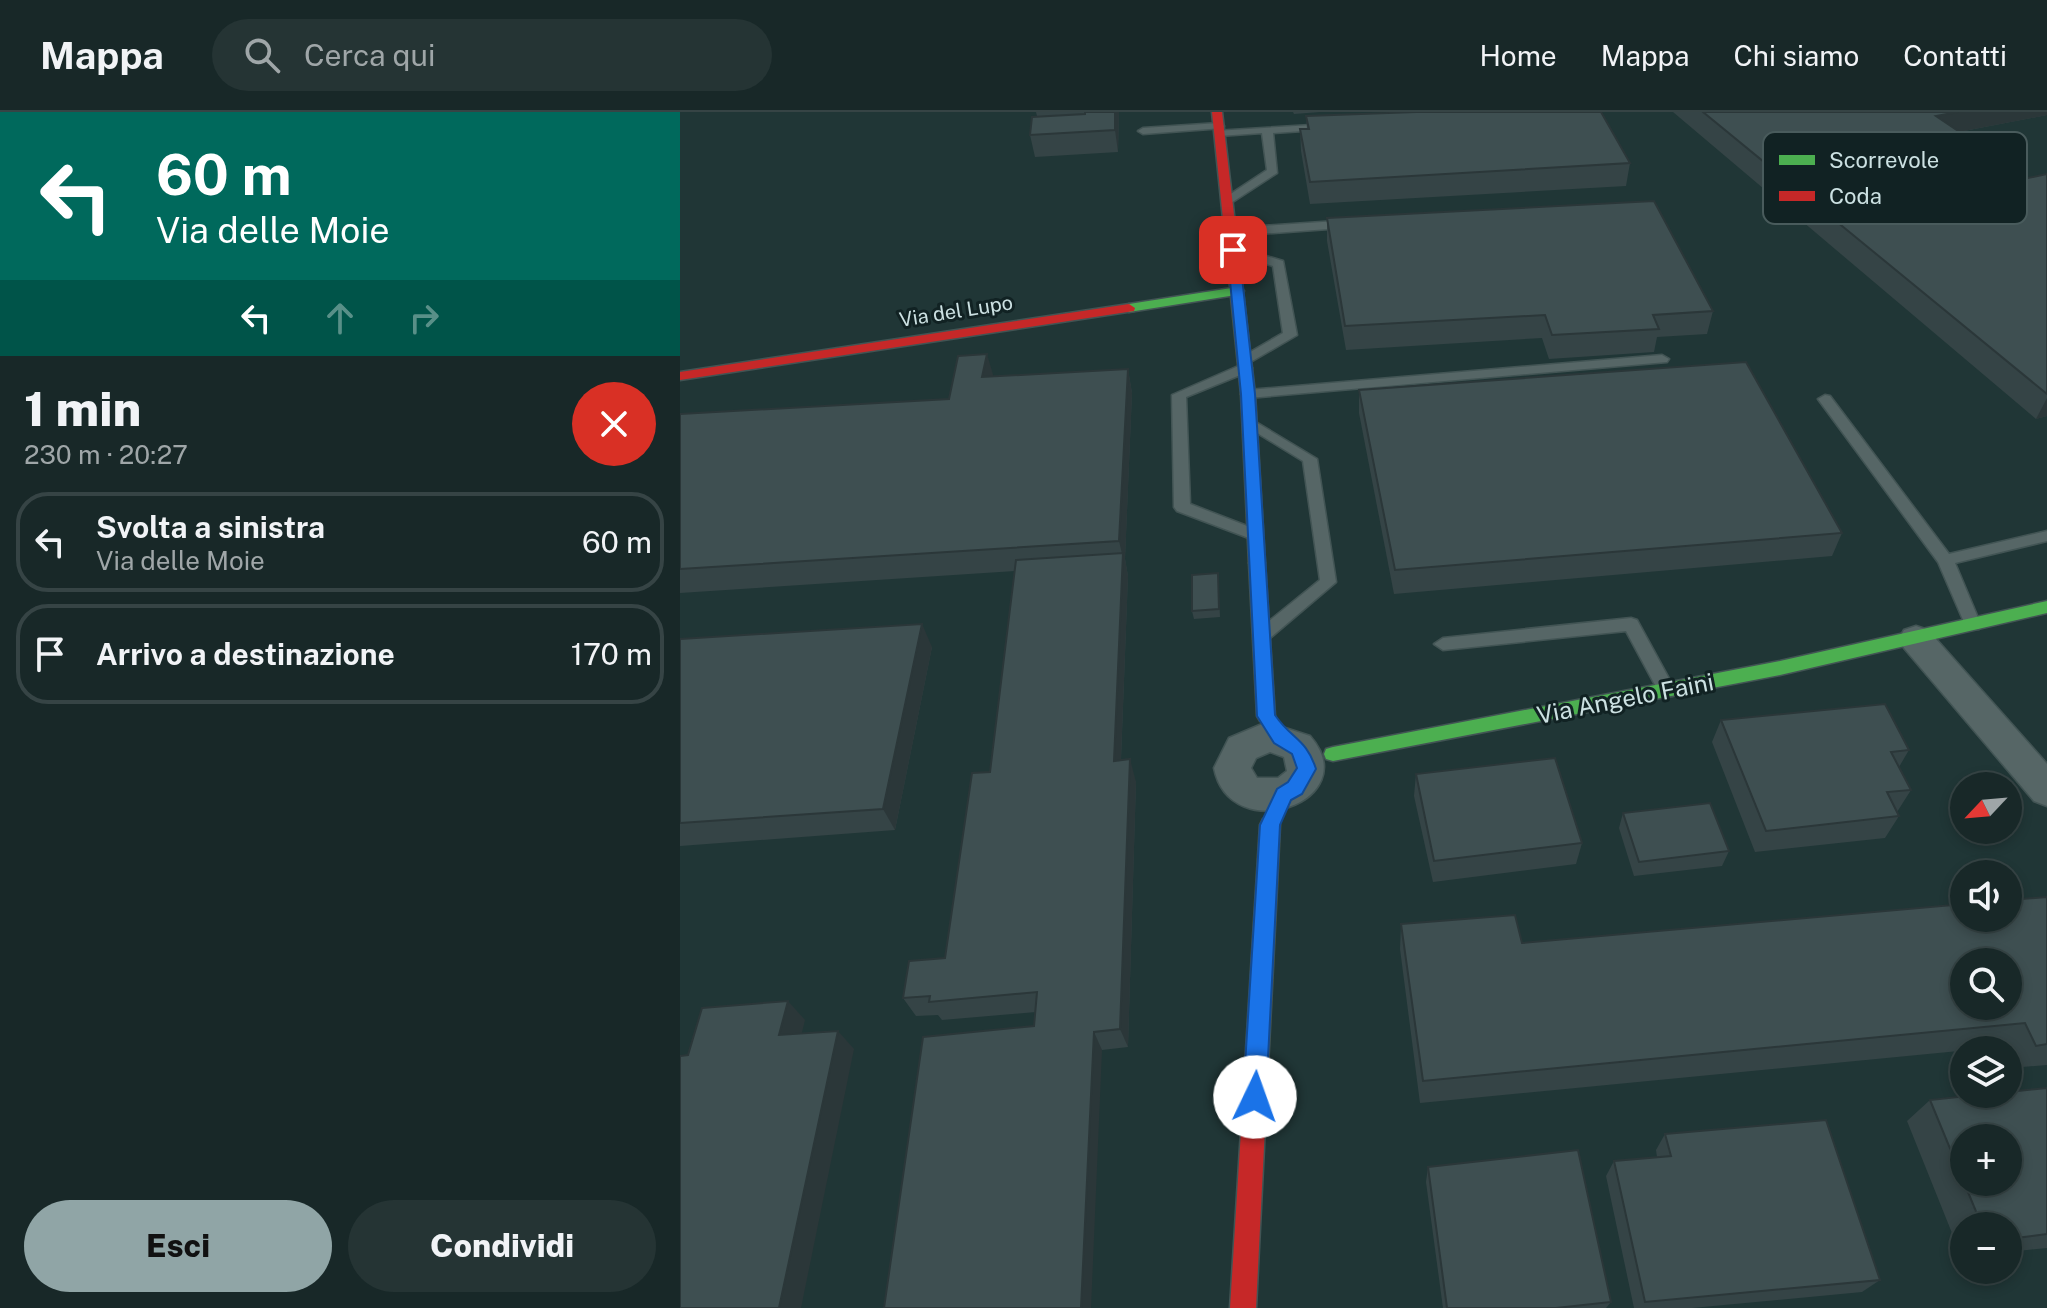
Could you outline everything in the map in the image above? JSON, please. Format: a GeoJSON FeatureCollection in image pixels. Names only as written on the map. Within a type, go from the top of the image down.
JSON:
{"type":"FeatureCollection","features":[{"type":"Feature","properties":{"kind":"street"},"geometry":{"type":"LineString","coordinates":[[1218,124],[1248,394],[1259,638],[1273,734],[1305,759],[1278,798],[1243,1308]]}},
{"type":"Feature","properties":{"kind":"street","name":"Via del Lupo"},"geometry":{"type":"LineString","coordinates":[[680,376],[1238,291]]}},
{"type":"Feature","properties":{"kind":"street","name":"Via Angelo Faini"},"geometry":{"type":"LineString","coordinates":[[1278,798],[1333,754],[1667,691],[1916,639],[2047,607]]}},
{"type":"Feature","properties":{"kind":"street"},"geometry":{"type":"LineString","coordinates":[[1916,639],[2047,790]]}},
{"type":"Feature","properties":{"kind":"street"},"geometry":{"type":"LineString","coordinates":[[1273,734],[1242,748],[1232,770],[1235,781],[1278,798]]}},
{"type":"Feature","properties":{"kind":"street","name":"Via Angelo Faini"},"geometry":{"type":"LineString","coordinates":[[1273,734],[1333,754]]}},
{"type":"Feature","properties":{"kind":"lane"},"geometry":{"type":"LineString","coordinates":[[1143,131],[1218,124],[1267,130],[1332,127]]}},
{"type":"Feature","properties":{"kind":"lane"},"geometry":{"type":"LineString","coordinates":[[1227,201],[1273,171],[1267,130]]}},
{"type":"Feature","properties":{"kind":"lane"},"geometry":{"type":"LineString","coordinates":[[1232,241],[1373,223]]}},
{"type":"Feature","properties":{"kind":"lane"},"geometry":{"type":"LineString","coordinates":[[1232,241],[1279,264],[1290,335],[1245,365],[1179,395],[1182,507],[1254,535]]}},
{"type":"Feature","properties":{"kind":"lane"},"geometry":{"type":"LineString","coordinates":[[1248,394],[1662,359]]}},
{"type":"Feature","properties":{"kind":"lane"},"geometry":{"type":"LineString","coordinates":[[1825,399],[1945,560],[1973,625]]}},
{"type":"Feature","properties":{"kind":"lane"},"geometry":{"type":"LineString","coordinates":[[1249,422],[1310,459],[1328,582],[1259,638]]}},
{"type":"Feature","properties":{"kind":"lane"},"geometry":{"type":"LineString","coordinates":[[1945,560],[2047,536]]}},
{"type":"Feature","properties":{"kind":"lane"},"geometry":{"type":"LineString","coordinates":[[1443,644],[1631,624],[1667,691]]}},
{"type":"Feature","properties":{"kind":"building"},"geometry":{"type":"Polygon","coordinates":[[[1115,112],[1115,130],[1030,135],[1032,117],[1115,112]]]}},
{"type":"Feature","properties":{"kind":"building"},"geometry":{"type":"Polygon","coordinates":[[[1416,112],[1601,112],[1630,163],[1310,182],[1300,129],[1309,129],[1306,116],[1416,112]]]}},
{"type":"Feature","properties":{"kind":"building"},"geometry":{"type":"Polygon","coordinates":[[[1703,112],[1958,112],[1936,116],[1960,132],[1763,132],[1763,161],[1703,112]]]}},
{"type":"Feature","properties":{"kind":"building"},"geometry":{"type":"Polygon","coordinates":[[[2047,174],[2047,394],[1840,224],[2027,224],[2027,177],[2047,174]]]}},
{"type":"Feature","properties":{"kind":"building"},"geometry":{"type":"Polygon","coordinates":[[[1654,201],[1713,311],[1653,315],[1659,329],[1552,335],[1545,315],[1345,326],[1327,218],[1654,201]]]}},
{"type":"Feature","properties":{"kind":"building"},"geometry":{"type":"Polygon","coordinates":[[[987,354],[982,377],[1128,369],[1119,541],[680,569],[680,414],[949,399],[958,356],[987,354]]]}},
{"type":"Feature","properties":{"kind":"building"},"geometry":{"type":"Polygon","coordinates":[[[1746,362],[1842,533],[1395,570],[1359,390],[1746,362]]]}},
{"type":"Feature","properties":{"kind":"building"},"geometry":{"type":"Polygon","coordinates":[[[1123,553],[1114,761],[1130,759],[1120,1029],[1094,1032],[1081,1308],[884,1308],[923,1037],[1034,1026],[1037,992],[929,1002],[930,996],[903,998],[909,961],[945,958],[972,773],[990,772],[1016,560],[1123,553]]]}},
{"type":"Feature","properties":{"kind":"building"},"geometry":{"type":"Polygon","coordinates":[[[1218,573],[1219,609],[1192,611],[1192,575],[1218,573]]]}},
{"type":"Feature","properties":{"kind":"building"},"geometry":{"type":"Polygon","coordinates":[[[922,624],[883,809],[680,823],[680,639],[922,624]]]}},
{"type":"Feature","properties":{"kind":"building"},"geometry":{"type":"Polygon","coordinates":[[[1885,704],[1909,750],[1891,752],[1911,790],[1887,792],[1899,816],[1766,831],[1721,720],[1885,704]]]}},
{"type":"Feature","properties":{"kind":"building"},"geometry":{"type":"Polygon","coordinates":[[[1555,758],[1582,843],[1434,861],[1416,774],[1555,758]]]}},
{"type":"Feature","properties":{"kind":"building"},"geometry":{"type":"Polygon","coordinates":[[[1710,803],[1729,851],[1639,862],[1623,813],[1710,803]]]}},
{"type":"Feature","properties":{"kind":"building"},"geometry":{"type":"Polygon","coordinates":[[[2047,897],[2047,1044],[2036,1046],[2025,1023],[1423,1081],[1401,924],[1515,915],[1522,943],[1950,905],[1950,932],[2022,932],[2022,899],[2047,897]]]}},
{"type":"Feature","properties":{"kind":"building"},"geometry":{"type":"Polygon","coordinates":[[[788,1001],[779,1035],[838,1031],[779,1308],[680,1308],[680,1056],[688,1055],[702,1008],[788,1001]]]}},
{"type":"Feature","properties":{"kind":"building"},"geometry":{"type":"Polygon","coordinates":[[[2047,1088],[2047,1234],[2022,1237],[2022,1212],[1976,1212],[1970,1196],[2022,1196],[2022,1124],[1950,1124],[1950,1148],[1930,1100],[1950,1098],[1950,1108],[2022,1108],[2022,1091],[2047,1088]]]}},
{"type":"Feature","properties":{"kind":"building"},"geometry":{"type":"Polygon","coordinates":[[[1826,1120],[1880,1280],[1645,1302],[1614,1161],[1671,1156],[1665,1134],[1826,1120]]]}},
{"type":"Feature","properties":{"kind":"building"},"geometry":{"type":"Polygon","coordinates":[[[1578,1150],[1611,1302],[1556,1308],[1447,1308],[1428,1167],[1578,1150]]]}},
{"type":"Feature","properties":{"kind":"traffic: fast"},"geometry":{"type":"LineString","coordinates":[[1129,308],[1238,291]]}},
{"type":"Feature","properties":{"kind":"traffic: fast"},"geometry":{"type":"LineString","coordinates":[[1257,563],[1266,716]]}},
{"type":"Feature","properties":{"kind":"traffic: fast"},"geometry":{"type":"LineString","coordinates":[[1333,754],[1780,668],[2047,607]]}},
{"type":"Feature","properties":{"kind":"traffic: jam"},"geometry":{"type":"LineString","coordinates":[[1217,112],[1248,394],[1257,563]]}},
{"type":"Feature","properties":{"kind":"traffic: jam"},"geometry":{"type":"LineString","coordinates":[[680,376],[1129,308]]}},
{"type":"Feature","properties":{"kind":"traffic: jam"},"geometry":{"type":"LineString","coordinates":[[1243,1308],[1270,825]]}},
{"type":"Feature","properties":{"kind":"route"},"geometry":{"type":"LineString","coordinates":[[1233,250],[1248,394],[1259,638],[1266,716],[1280,738],[1300,750],[1306,769],[1303,779],[1284,794],[1270,825],[1255,1097]]}}]}
